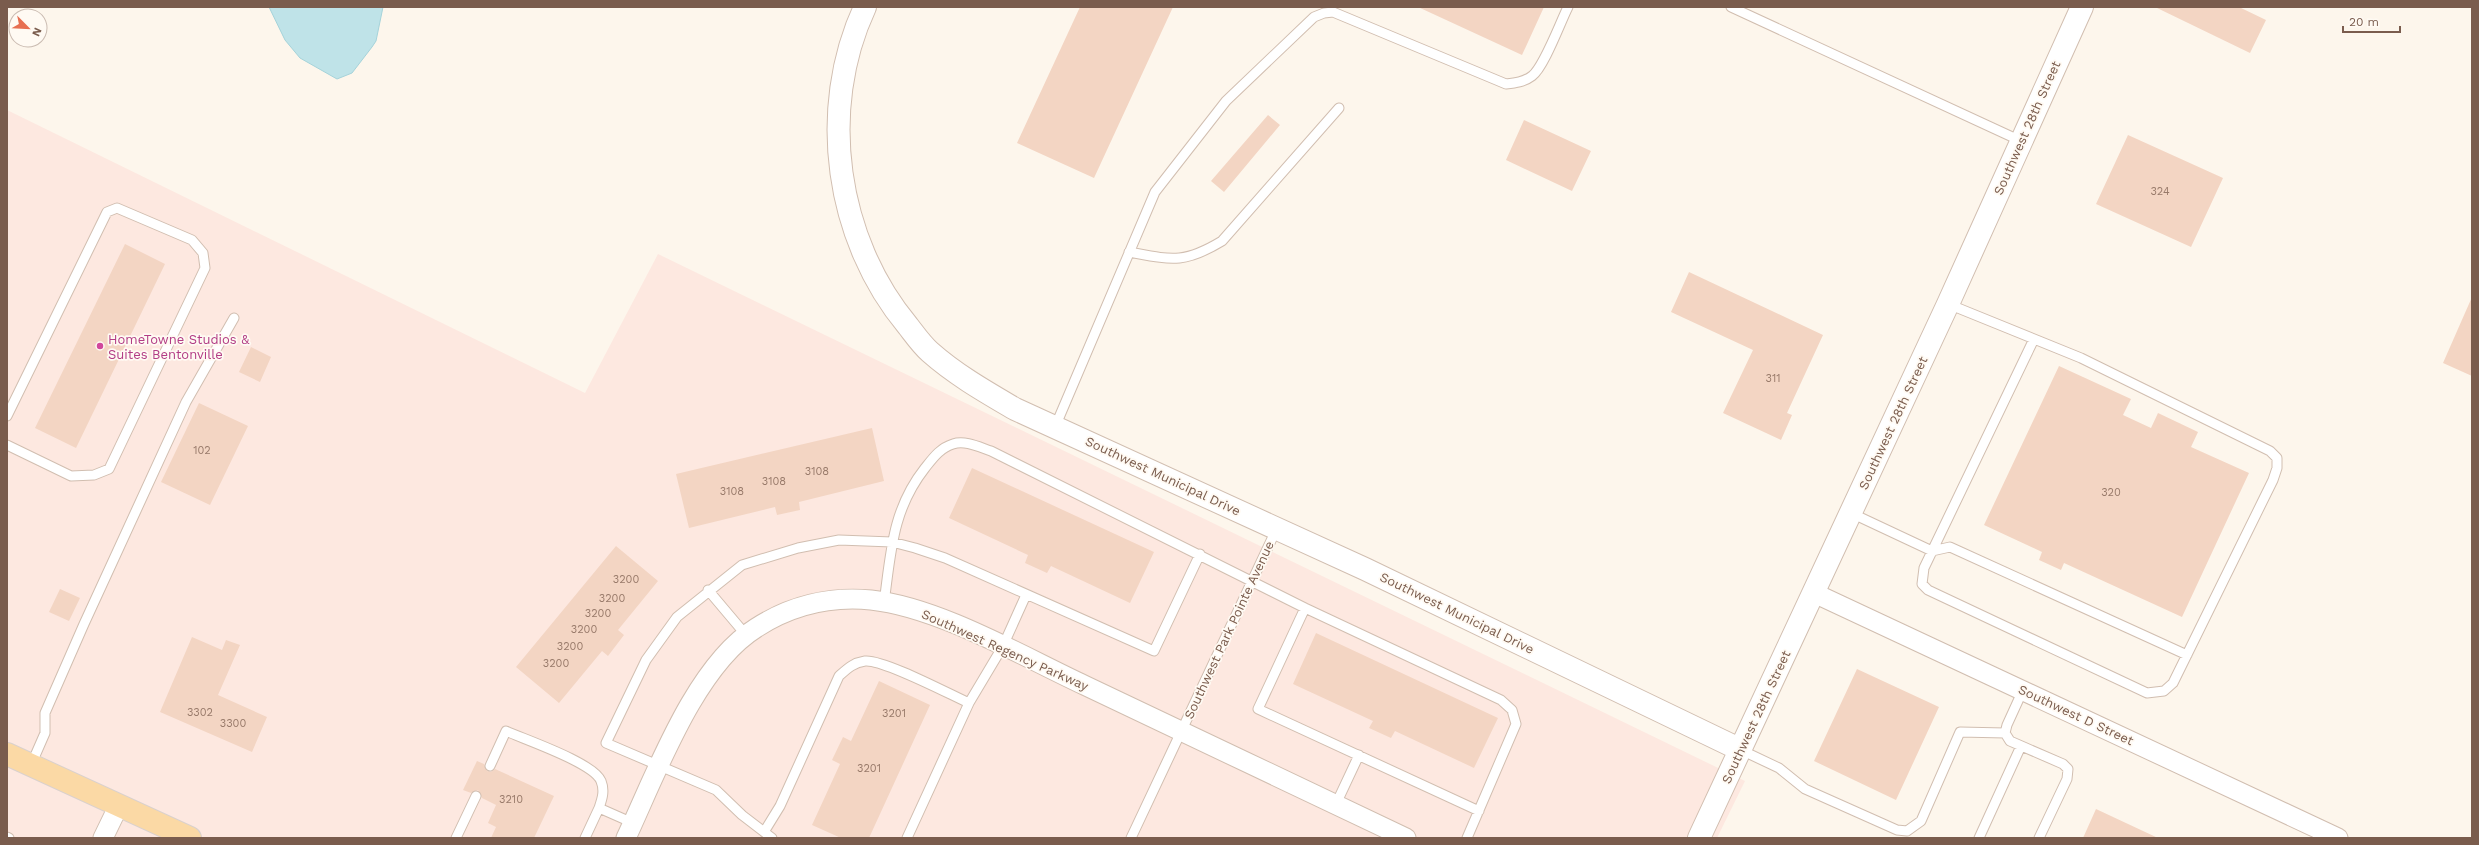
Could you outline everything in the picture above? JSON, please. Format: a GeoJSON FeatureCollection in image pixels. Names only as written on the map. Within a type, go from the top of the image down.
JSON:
{"type":"FeatureCollection","features":[{"type":"Feature","properties":{"kind":"main road"},"geometry":{"type":"LineString","coordinates":[[7,754],[190,838]]}},
{"type":"Feature","properties":{"kind":"street","name":"Southwest Municipal Drive"},"geometry":{"type":"LineString","coordinates":[[865,7],[848,50],[841,86],[838,130],[840,170],[850,216],[865,261],[894,308],[929,351],[972,383],[1015,410],[1277,528],[1741,750]]}},
{"type":"Feature","properties":{"kind":"street","name":"Southwest 28th Street"},"geometry":{"type":"LineString","coordinates":[[1699,838],[1948,304],[2082,7]]}},
{"type":"Feature","properties":{"kind":"street","name":"Southwest D Street"},"geometry":{"type":"LineString","coordinates":[[1814,593],[2338,838]]}},
{"type":"Feature","properties":{"kind":"street","name":"Southwest Regency Parkway"},"geometry":{"type":"LineString","coordinates":[[629,831],[700,686],[727,653],[755,628],[797,607],[840,600],[884,603],[930,614],[1002,646],[1406,838]]}},
{"type":"Feature","properties":{"kind":"street"},"geometry":{"type":"LineString","coordinates":[[103,838],[119,805]]}},
{"type":"Feature","properties":{"kind":"lane"},"geometry":{"type":"LineString","coordinates":[[1055,427],[1155,192],[1226,101],[1314,17],[1324,13],[1333,12],[1506,84],[1520,83],[1533,76],[1541,65],[1568,7]]}},
{"type":"Feature","properties":{"kind":"lane"},"geometry":{"type":"LineString","coordinates":[[1731,7],[2021,140]]}},
{"type":"Feature","properties":{"kind":"lane"},"geometry":{"type":"LineString","coordinates":[[1130,252],[1176,259],[1203,253],[1222,241],[1339,108]]}},
{"type":"Feature","properties":{"kind":"lane"},"geometry":{"type":"LineString","coordinates":[[7,416],[107,212],[117,208],[192,240],[203,253],[205,268],[109,469],[94,475],[71,476],[7,445]]}},
{"type":"Feature","properties":{"kind":"lane"},"geometry":{"type":"LineString","coordinates":[[1948,304],[2034,339],[2116,375],[2270,451],[2277,458],[2277,468],[2273,480],[2187,656],[2173,683],[2164,691],[2147,693],[1928,590],[1922,584],[1924,568],[2034,339]]}},
{"type":"Feature","properties":{"kind":"lane"},"geometry":{"type":"LineString","coordinates":[[31,765],[45,733],[45,713],[84,624],[186,402],[234,318]]}},
{"type":"Feature","properties":{"kind":"lane"},"geometry":{"type":"LineString","coordinates":[[884,603],[892,542],[902,504],[920,475],[937,454],[953,444],[972,444],[1200,554],[1305,608],[1501,700],[1512,710],[1516,724],[1467,838]]}},
{"type":"Feature","properties":{"kind":"lane"},"geometry":{"type":"LineString","coordinates":[[1851,513],[1932,551],[1950,547],[2187,656]]}},
{"type":"Feature","properties":{"kind":"lane","name":"Southwest Park Pointe Avenue"},"geometry":{"type":"LineString","coordinates":[[1131,838],[1277,528]]}},
{"type":"Feature","properties":{"kind":"lane"},"geometry":{"type":"LineString","coordinates":[[772,838],[716,790],[606,743],[646,660],[677,617],[708,590],[742,565],[798,548],[839,540],[892,542],[945,558],[1154,651],[1200,554]]}},
{"type":"Feature","properties":{"kind":"lane"},"geometry":{"type":"LineString","coordinates":[[708,590],[746,635]]}},
{"type":"Feature","properties":{"kind":"lane"},"geometry":{"type":"LineString","coordinates":[[907,838],[969,703],[1002,646],[1026,595]]}},
{"type":"Feature","properties":{"kind":"lane"},"geometry":{"type":"LineString","coordinates":[[1305,608],[1258,709],[1479,811]]}},
{"type":"Feature","properties":{"kind":"lane"},"geometry":{"type":"LineString","coordinates":[[764,832],[780,806],[839,676],[851,665],[867,661],[887,666],[969,703]]}},
{"type":"Feature","properties":{"kind":"lane"},"geometry":{"type":"LineString","coordinates":[[2023,690],[2007,725],[2005,733],[2010,741],[2063,764],[2068,769],[2067,779],[2039,838]]}},
{"type":"Feature","properties":{"kind":"lane"},"geometry":{"type":"LineString","coordinates":[[490,766],[506,731],[591,768],[601,781],[603,796],[585,838]]}},
{"type":"Feature","properties":{"kind":"lane"},"geometry":{"type":"LineString","coordinates":[[1741,750],[1779,768],[1805,789],[1897,830],[1907,830],[1921,821],[1960,732],[2005,733]]}},
{"type":"Feature","properties":{"kind":"lane"},"geometry":{"type":"LineString","coordinates":[[1979,838],[2021,746]]}},
{"type":"Feature","properties":{"kind":"lane"},"geometry":{"type":"LineString","coordinates":[[1336,804],[1359,755]]}},
{"type":"Feature","properties":{"kind":"lane"},"geometry":{"type":"LineString","coordinates":[[456,838],[476,796]]}},
{"type":"Feature","properties":{"kind":"lane"},"geometry":{"type":"LineString","coordinates":[[599,808],[629,831]]}},
{"type":"Feature","properties":{"kind":"shaded area"},"geometry":{"type":"Polygon","coordinates":[[[7,110],[585,393],[658,254],[1745,781],[1717,838],[7,838],[7,110]]]}},
{"type":"Feature","properties":{"kind":"water"},"geometry":{"type":"Polygon","coordinates":[[[269,7],[383,7],[376,41],[352,73],[337,79],[300,58],[285,40],[269,7]]]}},
{"type":"Feature","properties":{"kind":"building"},"geometry":{"type":"Polygon","coordinates":[[[1080,7],[1173,7],[1094,178],[1017,143],[1080,7]]]}},
{"type":"Feature","properties":{"kind":"building"},"geometry":{"type":"Polygon","coordinates":[[[1418,7],[1544,7],[1522,55],[1418,7]]]}},
{"type":"Feature","properties":{"kind":"building"},"geometry":{"type":"Polygon","coordinates":[[[2155,7],[2239,7],[2266,20],[2250,53],[2155,7]]]}},
{"type":"Feature","properties":{"kind":"building"},"geometry":{"type":"Polygon","coordinates":[[[1268,115],[1280,125],[1224,192],[1211,181],[1268,115]]]}},
{"type":"Feature","properties":{"kind":"building"},"geometry":{"type":"Polygon","coordinates":[[[1524,120],[1591,151],[1572,191],[1506,160],[1524,120]]]}},
{"type":"Feature","properties":{"kind":"building"},"geometry":{"type":"Polygon","coordinates":[[[2128,135],[2223,178],[2191,247],[2096,204],[2128,135]]]}},
{"type":"Feature","properties":{"kind":"building","name":"HomeTowne Studios & Suites Bentonville"},"geometry":{"type":"Polygon","coordinates":[[[125,244],[165,264],[76,448],[35,428],[125,244]]]}},
{"type":"Feature","properties":{"kind":"building"},"geometry":{"type":"Polygon","coordinates":[[[1689,272],[1823,335],[1787,413],[1792,415],[1781,440],[1723,413],[1753,350],[1671,312],[1689,272]]]}},
{"type":"Feature","properties":{"kind":"building"},"geometry":{"type":"Polygon","coordinates":[[[2472,297],[2472,376],[2443,363],[2472,297]]]}},
{"type":"Feature","properties":{"kind":"building"},"geometry":{"type":"Polygon","coordinates":[[[251,347],[271,357],[260,382],[239,372],[251,347]]]}},
{"type":"Feature","properties":{"kind":"building"},"geometry":{"type":"Polygon","coordinates":[[[2059,366],[2131,399],[2123,415],[2151,428],[2158,413],[2198,432],[2191,447],[2249,473],[2182,617],[2064,563],[2061,570],[2039,560],[2042,552],[1984,525],[2059,366]]]}},
{"type":"Feature","properties":{"kind":"building"},"geometry":{"type":"Polygon","coordinates":[[[199,403],[248,426],[210,505],[161,482],[199,403]]]}},
{"type":"Feature","properties":{"kind":"building"},"geometry":{"type":"Polygon","coordinates":[[[872,428],[884,481],[799,502],[800,510],[777,515],[775,507],[689,528],[676,474],[872,428]]]}},
{"type":"Feature","properties":{"kind":"building"},"geometry":{"type":"Polygon","coordinates":[[[972,468],[1154,552],[1130,603],[1051,566],[1047,573],[1025,563],[1028,555],[949,518],[972,468]]]}},
{"type":"Feature","properties":{"kind":"building"},"geometry":{"type":"Polygon","coordinates":[[[616,546],[658,581],[618,630],[624,635],[608,656],[602,651],[559,703],[516,667],[616,546]]]}},
{"type":"Feature","properties":{"kind":"building"},"geometry":{"type":"Polygon","coordinates":[[[60,589],[80,598],[69,621],[49,612],[60,589]]]}},
{"type":"Feature","properties":{"kind":"building"},"geometry":{"type":"Polygon","coordinates":[[[1316,633],[1498,718],[1474,768],[1395,731],[1391,738],[1369,728],[1373,721],[1293,684],[1316,633]]]}},
{"type":"Feature","properties":{"kind":"building"},"geometry":{"type":"Polygon","coordinates":[[[192,637],[222,650],[226,640],[240,645],[218,695],[267,717],[252,752],[160,712],[192,637]]]}},
{"type":"Feature","properties":{"kind":"building"},"geometry":{"type":"Polygon","coordinates":[[[1857,669],[1939,707],[1896,800],[1814,761],[1857,669]]]}},
{"type":"Feature","properties":{"kind":"building"},"geometry":{"type":"Polygon","coordinates":[[[879,681],[930,705],[869,838],[841,838],[812,825],[840,764],[832,760],[843,737],[851,741],[879,681]]]}},
{"type":"Feature","properties":{"kind":"building"},"geometry":{"type":"Polygon","coordinates":[[[477,761],[484,764],[487,771],[491,772],[495,769],[554,796],[534,838],[491,838],[496,827],[488,823],[496,805],[482,798],[478,790],[471,793],[463,790],[477,761]]]}},
{"type":"Feature","properties":{"kind":"building"},"geometry":{"type":"Polygon","coordinates":[[[2096,809],[2158,838],[2083,838],[2096,809]]]}},
{"type":"Feature","properties":{"kind":"place","name":"HomeTowne Studios & Suites Bentonville"},"geometry":{"type":"Point","coordinates":[100,346]}}]}
